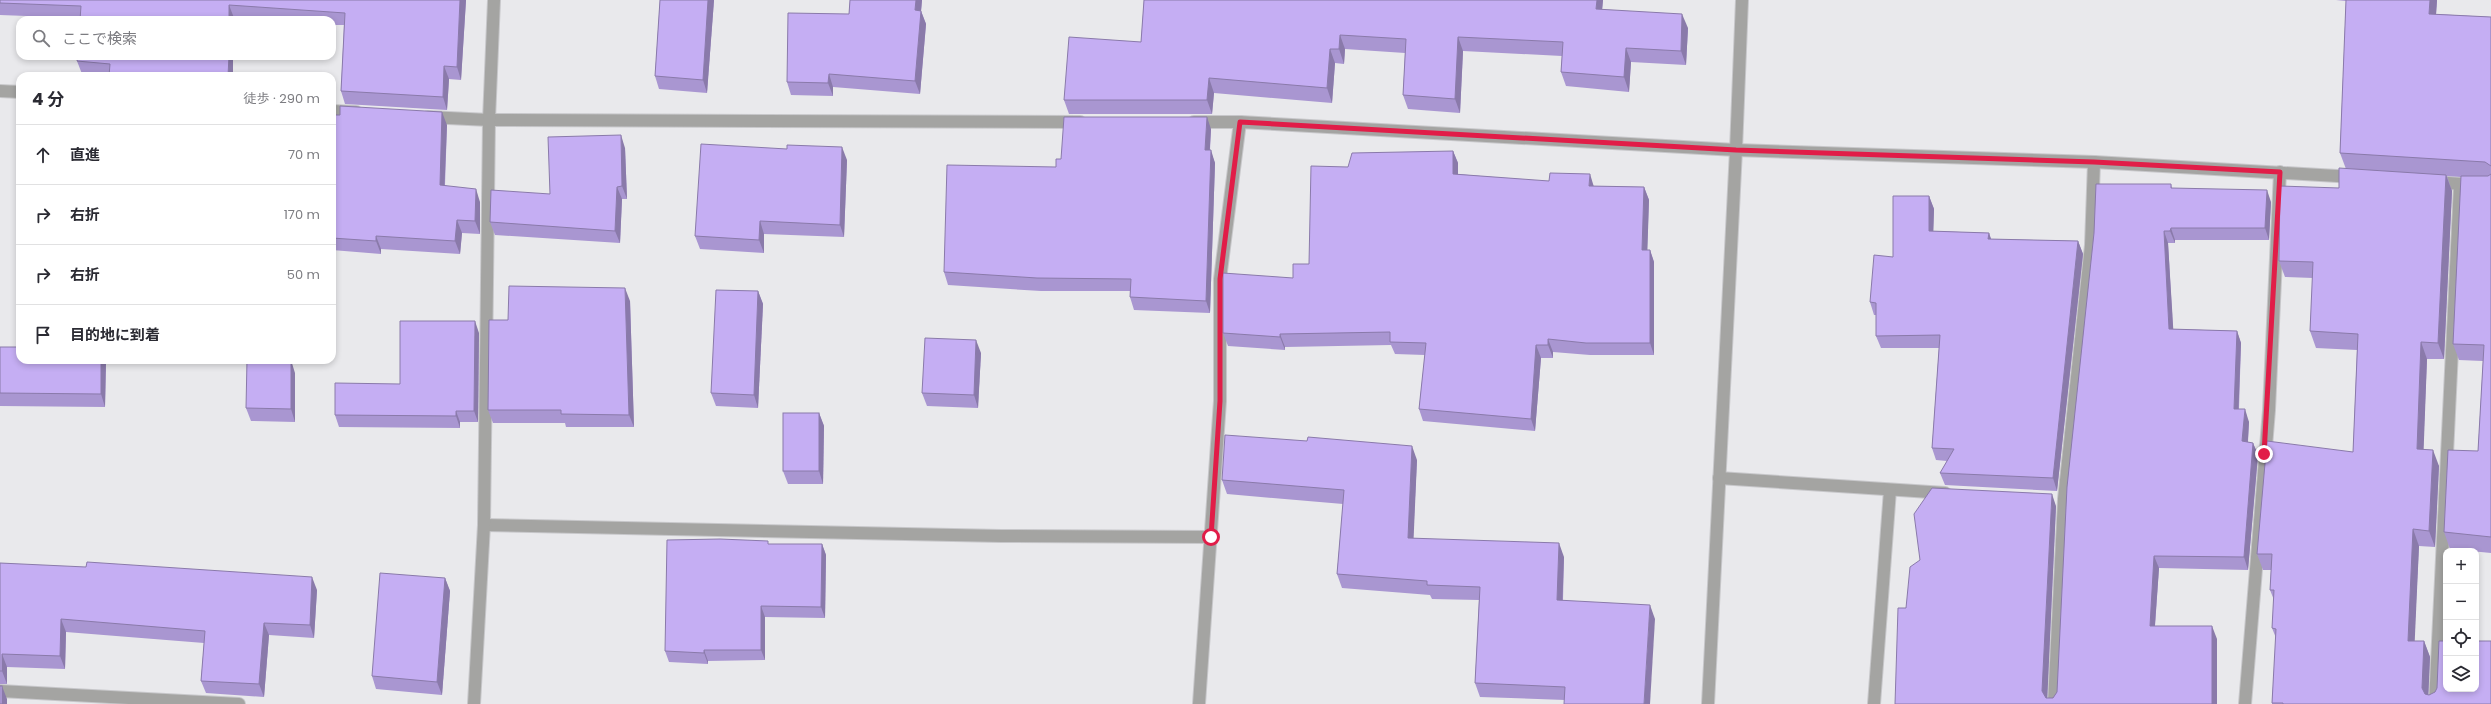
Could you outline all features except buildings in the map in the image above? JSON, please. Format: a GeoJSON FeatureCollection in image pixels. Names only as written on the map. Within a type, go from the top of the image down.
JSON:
{"type":"FeatureCollection","features":[{"type":"Feature","properties":{"kind":"street"},"geometry":{"type":"LineString","coordinates":[[474,704],[484,525],[489,120],[494,0]]}},
{"type":"Feature","properties":{"kind":"street"},"geometry":{"type":"LineString","coordinates":[[1708,704],[1736,150],[1742,0]]}},
{"type":"Feature","properties":{"kind":"street"},"geometry":{"type":"LineString","coordinates":[[0,91],[16,92]]}},
{"type":"Feature","properties":{"kind":"street"},"geometry":{"type":"LineString","coordinates":[[336,111],[371,113]]}},
{"type":"Feature","properties":{"kind":"street"},"geometry":{"type":"LineString","coordinates":[[418,116],[489,120],[1096,122]]}},
{"type":"Feature","properties":{"kind":"street"},"geometry":{"type":"LineString","coordinates":[[1184,122],[1240,122],[1736,150],[2094,162],[2366,178]]}},
{"type":"Feature","properties":{"kind":"street"},"geometry":{"type":"LineString","coordinates":[[1199,704],[1220,401],[1220,279],[1240,122]]}},
{"type":"Feature","properties":{"kind":"street"},"geometry":{"type":"LineString","coordinates":[[2054,704],[2064,499],[2091,245],[2094,162]]}},
{"type":"Feature","properties":{"kind":"street"},"geometry":{"type":"LineString","coordinates":[[2245,704],[2269,410],[2280,172]]}},
{"type":"Feature","properties":{"kind":"street"},"geometry":{"type":"LineString","coordinates":[[2421,181],[2491,186]]}},
{"type":"Feature","properties":{"kind":"street"},"geometry":{"type":"LineString","coordinates":[[2435,704],[2460,184]]}},
{"type":"Feature","properties":{"kind":"street"},"geometry":{"type":"LineString","coordinates":[[1719,478],[1953,493]]}},
{"type":"Feature","properties":{"kind":"street"},"geometry":{"type":"LineString","coordinates":[[1874,704],[1890,490]]}},
{"type":"Feature","properties":{"kind":"street"},"geometry":{"type":"LineString","coordinates":[[2048,498],[2064,499]]}},
{"type":"Feature","properties":{"kind":"street"},"geometry":{"type":"LineString","coordinates":[[484,525],[993,536],[1211,537]]}},
{"type":"Feature","properties":{"kind":"street"},"geometry":{"type":"LineString","coordinates":[[0,692],[239,704]]}},
{"type":"Feature","properties":{"kind":"route"},"geometry":{"type":"LineString","coordinates":[[1211,537],[1220,401],[1220,279],[1240,122],[1736,150],[2094,162],[2280,172],[2269,410],[2264,454]]}}]}
